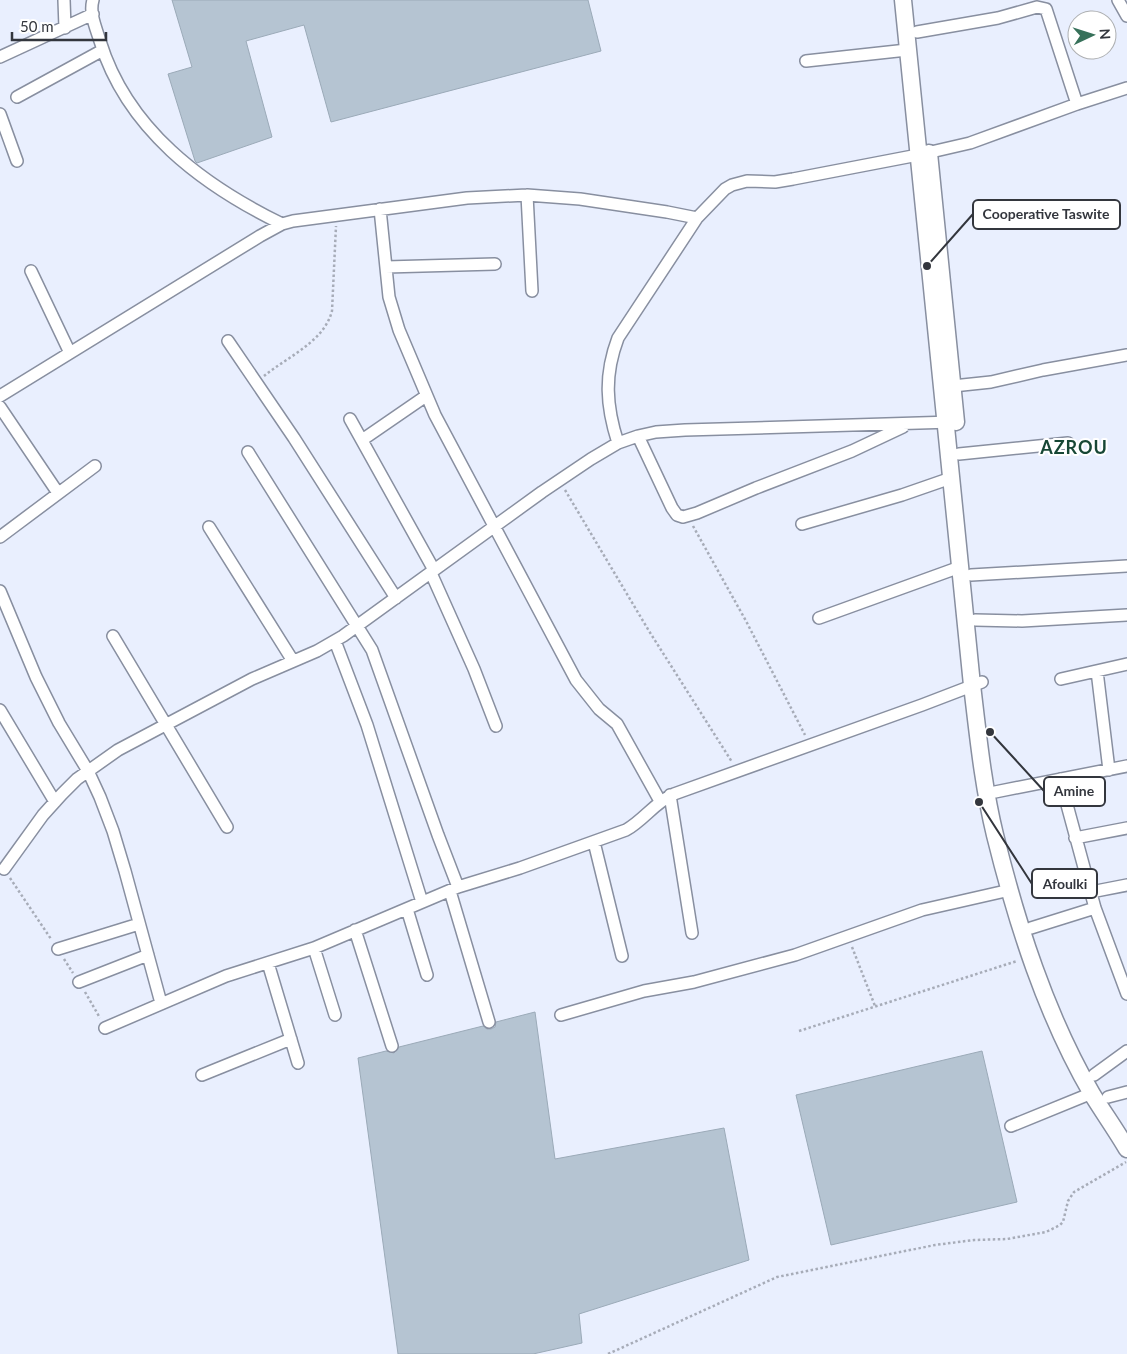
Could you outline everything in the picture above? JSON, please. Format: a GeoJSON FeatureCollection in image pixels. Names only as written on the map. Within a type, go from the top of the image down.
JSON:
{"type":"FeatureCollection","features":[{"type":"Feature","properties":{"kind":"main road"},"geometry":{"type":"LineString","coordinates":[[903,0],[907,50],[923,154],[953,386],[951,478],[965,571],[987,796],[995,834],[1030,957],[1061,1032],[1100,1095],[1127,1148]]}},
{"type":"Feature","properties":{"kind":"main road"},"geometry":{"type":"LineString","coordinates":[[913,0],[923,154],[951,422],[959,454],[965,571],[975,620],[977,684],[996,792],[1016,877],[1031,928],[1058,999],[1094,1075],[1100,1095],[1127,1130]]}},
{"type":"Feature","properties":{"kind":"street"},"geometry":{"type":"LineString","coordinates":[[64,0],[65,28]]}},
{"type":"Feature","properties":{"kind":"street"},"geometry":{"type":"LineString","coordinates":[[93,0],[92,14],[109,68],[125,95],[151,130],[178,158],[204,178],[232,197],[282,224]]}},
{"type":"Feature","properties":{"kind":"street"},"geometry":{"type":"LineString","coordinates":[[1118,0],[1127,16]]}},
{"type":"Feature","properties":{"kind":"street"},"geometry":{"type":"LineString","coordinates":[[916,32],[998,18],[1038,7],[1046,9],[1077,104]]}},
{"type":"Feature","properties":{"kind":"street"},"geometry":{"type":"LineString","coordinates":[[0,57],[92,14]]}},
{"type":"Feature","properties":{"kind":"street"},"geometry":{"type":"LineString","coordinates":[[17,97],[103,50]]}},
{"type":"Feature","properties":{"kind":"street"},"geometry":{"type":"LineString","coordinates":[[806,60],[907,50]]}},
{"type":"Feature","properties":{"kind":"street"},"geometry":{"type":"LineString","coordinates":[[618,443],[611,422],[608,393],[611,356],[618,338],[697,218],[725,189],[739,182],[775,182],[793,179],[970,143],[1127,88]]}},
{"type":"Feature","properties":{"kind":"street"},"geometry":{"type":"LineString","coordinates":[[0,114],[17,161]]}},
{"type":"Feature","properties":{"kind":"street"},"geometry":{"type":"LineString","coordinates":[[0,396],[204,269],[282,224],[337,214],[468,198],[527,195],[580,199],[697,218]]}},
{"type":"Feature","properties":{"kind":"street"},"geometry":{"type":"LineString","coordinates":[[527,195],[532,291]]}},
{"type":"Feature","properties":{"kind":"street"},"geometry":{"type":"LineString","coordinates":[[380,209],[392,310],[426,396],[455,455],[576,680],[599,709],[617,724],[665,798],[692,933]]}},
{"type":"Feature","properties":{"kind":"street"},"geometry":{"type":"LineString","coordinates":[[386,267],[495,264]]}},
{"type":"Feature","properties":{"kind":"street"},"geometry":{"type":"LineString","coordinates":[[32,271],[70,353]]}},
{"type":"Feature","properties":{"kind":"street"},"geometry":{"type":"LineString","coordinates":[[228,341],[350,524],[396,598]]}},
{"type":"Feature","properties":{"kind":"street"},"geometry":{"type":"LineString","coordinates":[[953,386],[991,382],[1042,370],[1127,355]]}},
{"type":"Feature","properties":{"kind":"street"},"geometry":{"type":"LineString","coordinates":[[362,440],[426,396]]}},
{"type":"Feature","properties":{"kind":"street"},"geometry":{"type":"LineString","coordinates":[[0,407],[58,493]]}},
{"type":"Feature","properties":{"kind":"street"},"geometry":{"type":"LineString","coordinates":[[350,419],[433,571],[496,726]]}},
{"type":"Feature","properties":{"kind":"street"},"geometry":{"type":"LineString","coordinates":[[4,869],[55,802],[78,779],[118,750],[252,679],[335,641],[559,480],[618,443],[656,432],[685,430],[951,422]]}},
{"type":"Feature","properties":{"kind":"street"},"geometry":{"type":"LineString","coordinates":[[638,436],[672,508],[677,515],[687,516],[852,451],[908,424]]}},
{"type":"Feature","properties":{"kind":"street"},"geometry":{"type":"LineString","coordinates":[[959,454],[1068,443]]}},
{"type":"Feature","properties":{"kind":"street"},"geometry":{"type":"LineString","coordinates":[[248,452],[368,643],[375,658],[432,819],[454,889],[489,1022]]}},
{"type":"Feature","properties":{"kind":"street"},"geometry":{"type":"LineString","coordinates":[[0,537],[95,466]]}},
{"type":"Feature","properties":{"kind":"street"},"geometry":{"type":"LineString","coordinates":[[802,524],[894,498],[951,478]]}},
{"type":"Feature","properties":{"kind":"street"},"geometry":{"type":"LineString","coordinates":[[209,527],[293,661]]}},
{"type":"Feature","properties":{"kind":"street"},"geometry":{"type":"LineString","coordinates":[[819,618],[965,571],[1127,566]]}},
{"type":"Feature","properties":{"kind":"street"},"geometry":{"type":"LineString","coordinates":[[0,591],[36,677],[59,723],[88,771],[100,797],[113,831],[161,1003]]}},
{"type":"Feature","properties":{"kind":"street"},"geometry":{"type":"LineString","coordinates":[[975,620],[1022,621],[1127,615]]}},
{"type":"Feature","properties":{"kind":"street"},"geometry":{"type":"LineString","coordinates":[[113,636],[227,827]]}},
{"type":"Feature","properties":{"kind":"street"},"geometry":{"type":"LineString","coordinates":[[335,641],[367,725],[422,902]]}},
{"type":"Feature","properties":{"kind":"street"},"geometry":{"type":"LineString","coordinates":[[1061,679],[1127,664]]}},
{"type":"Feature","properties":{"kind":"street"},"geometry":{"type":"LineString","coordinates":[[1097,671],[1109,770]]}},
{"type":"Feature","properties":{"kind":"street"},"geometry":{"type":"LineString","coordinates":[[105,1028],[226,976],[314,948],[454,889],[520,868],[626,830],[639,823],[665,798],[737,770],[977,684]]}},
{"type":"Feature","properties":{"kind":"street"},"geometry":{"type":"LineString","coordinates":[[0,710],[55,802]]}},
{"type":"Feature","properties":{"kind":"street"},"geometry":{"type":"LineString","coordinates":[[996,792],[1127,766]]}},
{"type":"Feature","properties":{"kind":"street"},"geometry":{"type":"LineString","coordinates":[[1060,779],[1095,908],[1127,994]]}},
{"type":"Feature","properties":{"kind":"street"},"geometry":{"type":"LineString","coordinates":[[1075,838],[1127,828]]}},
{"type":"Feature","properties":{"kind":"street"},"geometry":{"type":"LineString","coordinates":[[594,842],[622,956]]}},
{"type":"Feature","properties":{"kind":"street"},"geometry":{"type":"LineString","coordinates":[[1091,892],[1127,885]]}},
{"type":"Feature","properties":{"kind":"street"},"geometry":{"type":"LineString","coordinates":[[561,1015],[644,991],[694,982],[795,955],[922,910],[1010,890]]}},
{"type":"Feature","properties":{"kind":"street"},"geometry":{"type":"LineString","coordinates":[[407,908],[427,975]]}},
{"type":"Feature","properties":{"kind":"street"},"geometry":{"type":"LineString","coordinates":[[1031,928],[1095,908]]}},
{"type":"Feature","properties":{"kind":"street"},"geometry":{"type":"LineString","coordinates":[[58,949],[139,924]]}},
{"type":"Feature","properties":{"kind":"street"},"geometry":{"type":"LineString","coordinates":[[355,930],[392,1046]]}},
{"type":"Feature","properties":{"kind":"street"},"geometry":{"type":"LineString","coordinates":[[314,948],[335,1015]]}},
{"type":"Feature","properties":{"kind":"street"},"geometry":{"type":"LineString","coordinates":[[80,982],[148,955]]}},
{"type":"Feature","properties":{"kind":"street"},"geometry":{"type":"LineString","coordinates":[[268,963],[298,1063]]}},
{"type":"Feature","properties":{"kind":"street"},"geometry":{"type":"LineString","coordinates":[[202,1075],[291,1038]]}},
{"type":"Feature","properties":{"kind":"street"},"geometry":{"type":"LineString","coordinates":[[1094,1075],[1127,1051]]}},
{"type":"Feature","properties":{"kind":"street"},"geometry":{"type":"LineString","coordinates":[[1011,1126],[1100,1095],[1127,1092]]}},
{"type":"Feature","properties":{"kind":"path"},"geometry":{"type":"LineString","coordinates":[[256,382],[318,335],[330,320],[337,214]]}},
{"type":"Feature","properties":{"kind":"path"},"geometry":{"type":"LineString","coordinates":[[559,480],[649,631],[737,770]]}},
{"type":"Feature","properties":{"kind":"path"},"geometry":{"type":"LineString","coordinates":[[687,516],[746,621],[811,745]]}},
{"type":"Feature","properties":{"kind":"path"},"geometry":{"type":"LineString","coordinates":[[848,936],[875,1006]]}},
{"type":"Feature","properties":{"kind":"path"},"geometry":{"type":"LineString","coordinates":[[799,1031],[1030,957]]}},
{"type":"Feature","properties":{"kind":"path"},"geometry":{"type":"LineString","coordinates":[[608,1354],[777,1276],[935,1245],[974,1240],[1007,1239],[1046,1232],[1060,1226],[1063,1222],[1068,1201],[1074,1192],[1127,1162]]}},
{"type":"Feature","properties":{"kind":"building"},"geometry":{"type":"Polygon","coordinates":[[[172,0],[588,0],[601,51],[331,122],[304,25],[246,41],[272,137],[197,163],[168,74],[192,67],[172,0]]]}},
{"type":"Feature","properties":{"kind":"building"},"geometry":{"type":"Polygon","coordinates":[[[535,1012],[555,1159],[724,1128],[749,1260],[579,1314],[582,1343],[533,1354],[398,1354],[358,1058],[386,1051],[394,1053],[399,1047],[483,1026],[491,1029],[495,1027],[496,1022],[535,1012]]]}},
{"type":"Feature","properties":{"kind":"building"},"geometry":{"type":"Polygon","coordinates":[[[982,1051],[1017,1202],[831,1245],[796,1095],[982,1051]]]}},
{"type":"Feature","properties":{"kind":"place","name":"Cooperative Taswite"},"geometry":{"type":"Point","coordinates":[927,266]}},
{"type":"Feature","properties":{"kind":"place","name":"Amine"},"geometry":{"type":"Point","coordinates":[990,732]}},
{"type":"Feature","properties":{"kind":"place","name":"Afoulki"},"geometry":{"type":"Point","coordinates":[979,802]}},
{"type":"Feature","properties":{"kind":"district","name":"AZROU"},"geometry":{"type":"Point","coordinates":[1074,447]}}]}
